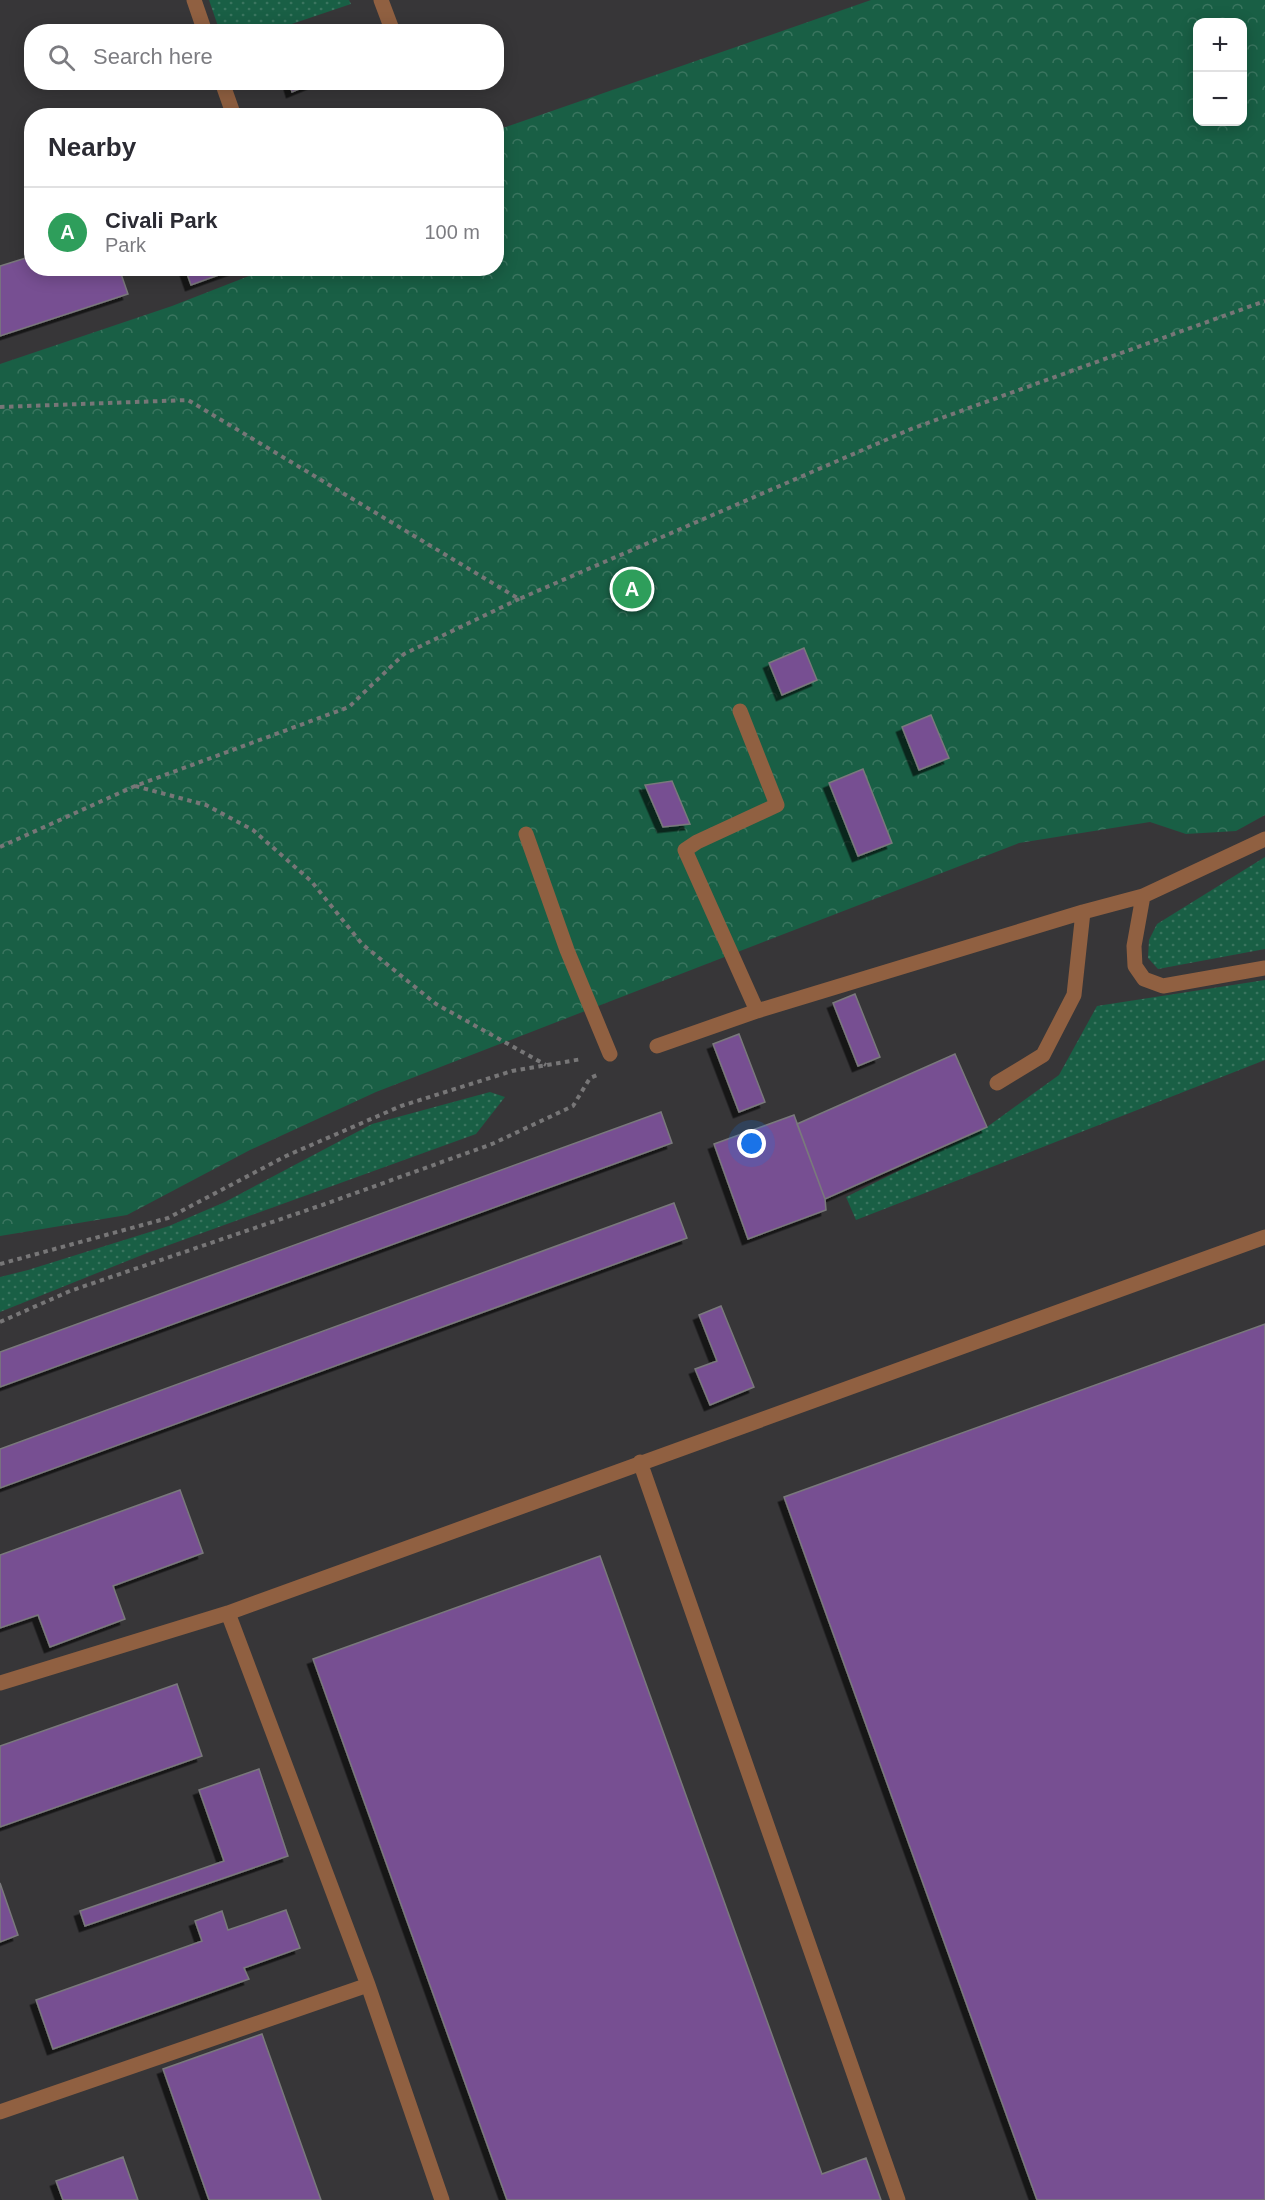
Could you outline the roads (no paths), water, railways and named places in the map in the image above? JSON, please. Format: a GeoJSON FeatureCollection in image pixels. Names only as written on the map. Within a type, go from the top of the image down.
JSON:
{"type":"FeatureCollection","features":[{"type":"Feature","properties":{"kind":"lane"},"geometry":{"type":"LineString","coordinates":[[194,0],[202,24]]}},
{"type":"Feature","properties":{"kind":"lane"},"geometry":{"type":"LineString","coordinates":[[381,0],[390,24]]}},
{"type":"Feature","properties":{"kind":"lane"},"geometry":{"type":"LineString","coordinates":[[225,90],[231,108]]}},
{"type":"Feature","properties":{"kind":"lane"},"geometry":{"type":"LineString","coordinates":[[740,711],[777,806],[697,842],[685,850],[757,1011]]}},
{"type":"Feature","properties":{"kind":"lane"},"geometry":{"type":"LineString","coordinates":[[526,834],[567,950],[610,1054]]}},
{"type":"Feature","properties":{"kind":"lane"},"geometry":{"type":"LineString","coordinates":[[657,1046],[757,1011],[1143,896],[1265,839]]}},
{"type":"Feature","properties":{"kind":"lane"},"geometry":{"type":"LineString","coordinates":[[1143,896],[1134,946],[1135,966],[1144,979],[1163,986],[1265,968]]}},
{"type":"Feature","properties":{"kind":"lane"},"geometry":{"type":"LineString","coordinates":[[997,1083],[1043,1055],[1074,995],[1083,912]]}},
{"type":"Feature","properties":{"kind":"lane"},"geometry":{"type":"LineString","coordinates":[[0,1683],[228,1613],[1265,1237]]}},
{"type":"Feature","properties":{"kind":"lane"},"geometry":{"type":"LineString","coordinates":[[640,1462],[898,2200]]}},
{"type":"Feature","properties":{"kind":"lane"},"geometry":{"type":"LineString","coordinates":[[228,1613],[368,1985],[442,2200]]}},
{"type":"Feature","properties":{"kind":"lane"},"geometry":{"type":"LineString","coordinates":[[0,2112],[368,1985]]}},
{"type":"Feature","properties":{"kind":"place","name":"Civali Park"},"geometry":{"type":"Point","coordinates":[632,589]}}]}
